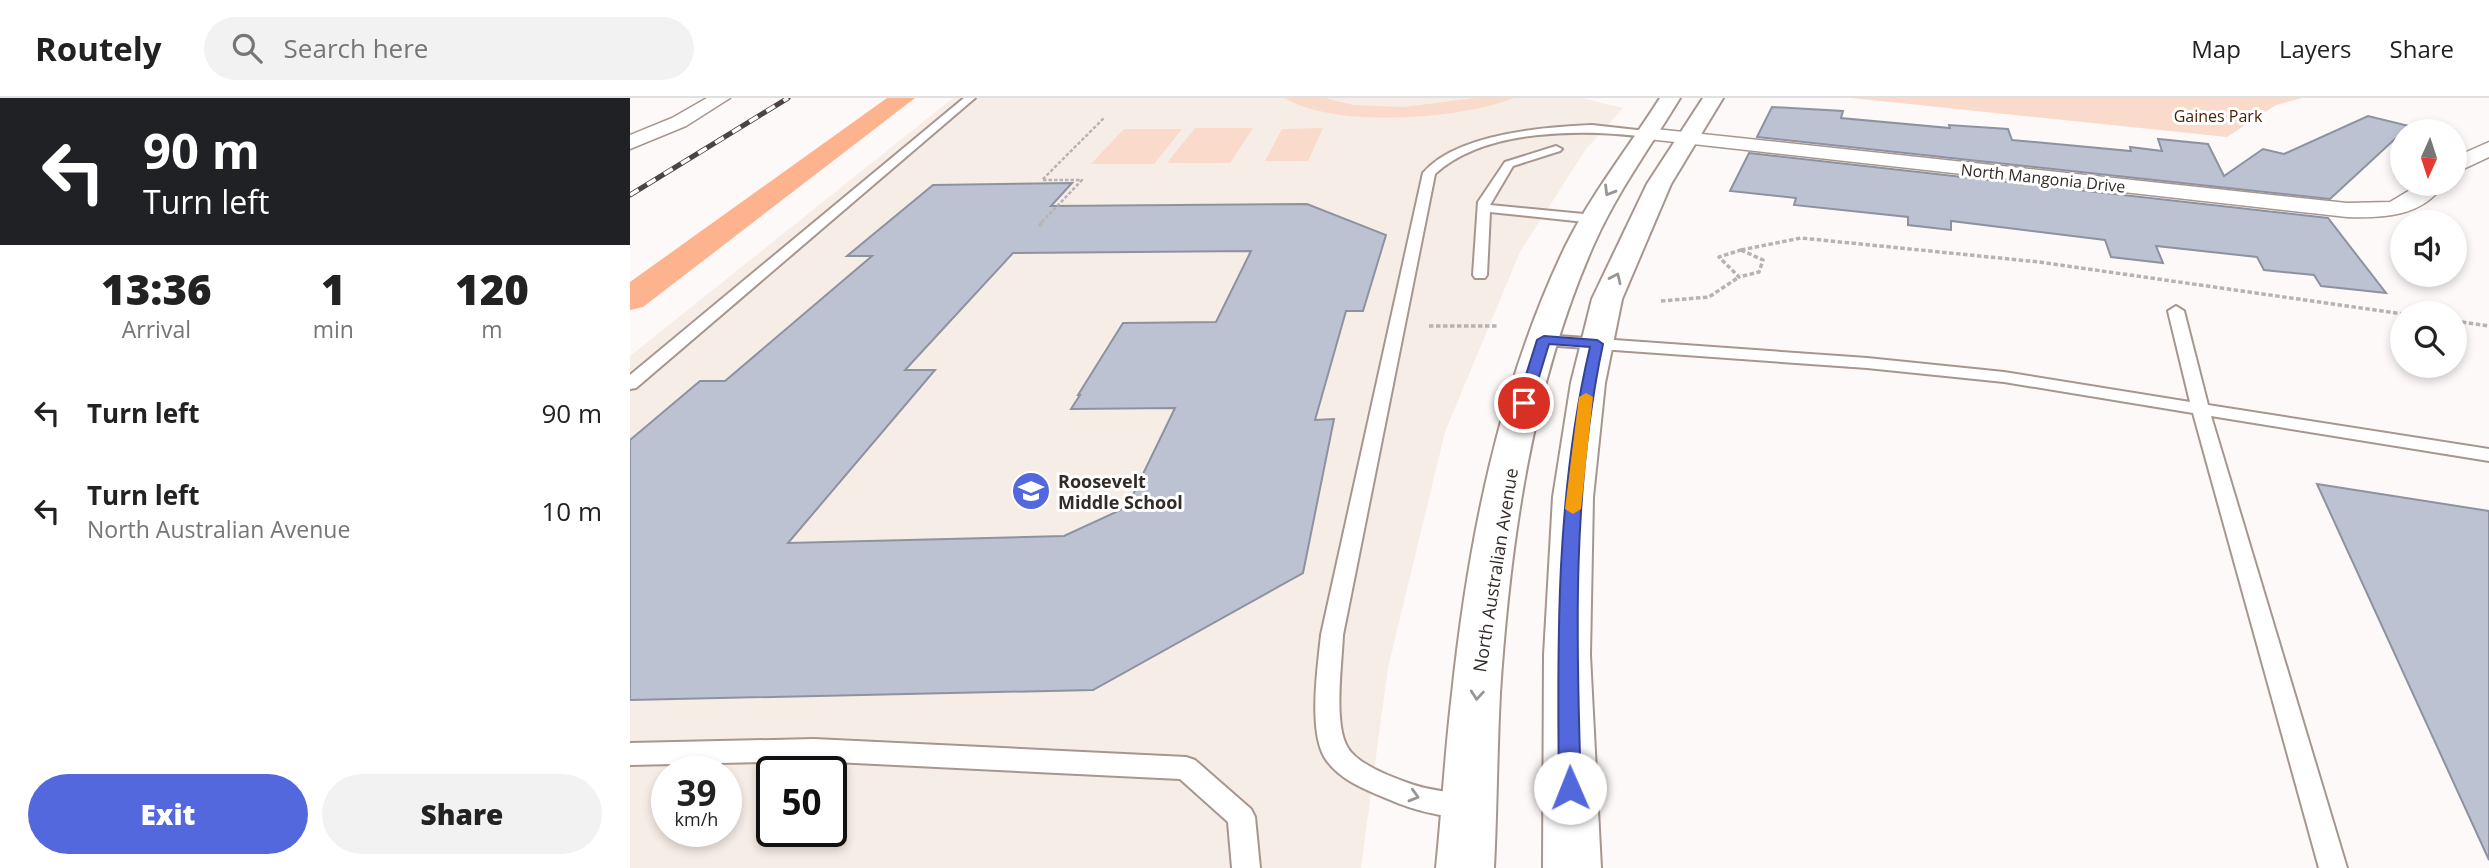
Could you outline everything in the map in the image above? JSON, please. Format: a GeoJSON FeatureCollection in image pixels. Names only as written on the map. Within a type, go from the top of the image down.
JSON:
{"type":"FeatureCollection","features":[{"type":"Feature","properties":{"kind":"main road","name":"North Australian Avenue"},"geometry":{"type":"LineString","coordinates":[[1465,868],[1476,692],[1499,523],[1524,403],[1552,313],[1580,245],[1670,98]]}},
{"type":"Feature","properties":{"kind":"main road"},"geometry":{"type":"LineString","coordinates":[[1572,868],[1567,655],[1573,496],[1588,383],[1612,286],[1659,184],[1713,98]]}},
{"type":"Feature","properties":{"kind":"street"},"geometry":{"type":"LineString","coordinates":[[630,144],[679,122],[721,98]]}},
{"type":"Feature","properties":{"kind":"street","name":"North Mangonia Drive"},"geometry":{"type":"LineString","coordinates":[[1646,134],[2347,210],[2402,207],[2413,203],[2420,196]]}},
{"type":"Feature","properties":{"kind":"street"},"geometry":{"type":"LineString","coordinates":[[2468,159],[2489,148]]}},
{"type":"Feature","properties":{"kind":"lane"},"geometry":{"type":"LineString","coordinates":[[630,384],[970,98]]}},
{"type":"Feature","properties":{"kind":"lane"},"geometry":{"type":"LineString","coordinates":[[1470,807],[1413,797],[1361,775],[1336,754],[1326,710],[1332,635],[1429,173],[1436,164],[1458,152],[1510,138],[1594,128],[1646,134]]}},
{"type":"Feature","properties":{"kind":"lane"},"geometry":{"type":"LineString","coordinates":[[1479,275],[1484,202],[1509,164],[1556,149]]}},
{"type":"Feature","properties":{"kind":"lane"},"geometry":{"type":"LineString","coordinates":[[1484,208],[1594,219]]}},
{"type":"Feature","properties":{"kind":"lane"},"geometry":{"type":"LineString","coordinates":[[2176,311],[2187,362],[2333,868]]}},
{"type":"Feature","properties":{"kind":"lane"},"geometry":{"type":"LineString","coordinates":[[1544,340],[1867,363],[2004,377],[2489,455]]}},
{"type":"Feature","properties":{"kind":"lane"},"geometry":{"type":"LineString","coordinates":[[630,754],[814,750],[1186,768],[1241,817],[1246,868]]}},
{"type":"Feature","properties":{"kind":"path"},"geometry":{"type":"LineString","coordinates":[[1039,226],[1082,180],[1042,180],[1104,118]]}},
{"type":"Feature","properties":{"kind":"path"},"geometry":{"type":"LineString","coordinates":[[1739,277],[1719,257],[1801,238],[2039,262],[2390,312]]}},
{"type":"Feature","properties":{"kind":"path"},"geometry":{"type":"LineString","coordinates":[[1661,301],[1709,297],[1739,277],[1759,272],[1763,260],[1741,250]]}},
{"type":"Feature","properties":{"kind":"path"},"geometry":{"type":"LineString","coordinates":[[2467,323],[2489,326]]}},
{"type":"Feature","properties":{"kind":"path"},"geometry":{"type":"LineString","coordinates":[[1418,326],[1499,326]]}},
{"type":"Feature","properties":{"kind":"shaded area","name":"Roosevelt Middle School"},"geometry":{"type":"Polygon","coordinates":[[[953,98],[1582,98],[1623,108],[1586,149],[1520,252],[1445,432],[1388,668],[1361,868],[630,868],[630,356],[953,98]]]}},
{"type":"Feature","properties":{"kind":"green space"},"geometry":{"type":"Polygon","coordinates":[[[1285,98],[1325,98],[1353,105],[1404,107],[1475,98],[1514,98],[1463,111],[1398,118],[1334,114],[1307,108],[1285,98]]]}},
{"type":"Feature","properties":{"kind":"green space","name":"Gaines Park"},"geometry":{"type":"Polygon","coordinates":[[[1851,98],[2302,98],[2276,105],[2227,137],[1851,98]]]}},
{"type":"Feature","properties":{"kind":"green space"},"geometry":{"type":"Polygon","coordinates":[[[1195,128],[1253,128],[1230,163],[1167,163],[1195,128]]]}},
{"type":"Feature","properties":{"kind":"green space"},"geometry":{"type":"Polygon","coordinates":[[[1323,128],[1308,161],[1265,161],[1282,129],[1323,128]]]}},
{"type":"Feature","properties":{"kind":"green space"},"geometry":{"type":"Polygon","coordinates":[[[1124,129],[1182,129],[1154,164],[1091,164],[1124,129]]]}},
{"type":"Feature","properties":{"kind":"building"},"geometry":{"type":"Polygon","coordinates":[[[1772,107],[1843,111],[1841,118],[1950,128],[1949,125],[2008,129],[2012,140],[2131,151],[2130,147],[2162,151],[2158,139],[2208,144],[2224,176],[2263,149],[2284,154],[2368,116],[2390,121],[2390,144],[2330,199],[1757,137],[1772,107]]]}},
{"type":"Feature","properties":{"kind":"building"},"geometry":{"type":"Polygon","coordinates":[[[1749,153],[2328,218],[2386,293],[2321,286],[2314,275],[2264,270],[2257,257],[2156,246],[2163,263],[2111,257],[2105,240],[1951,221],[1951,230],[1908,225],[1908,217],[1794,205],[1796,198],[1730,191],[1749,153]]]}},
{"type":"Feature","properties":{"kind":"building"},"geometry":{"type":"Polygon","coordinates":[[[1072,183],[1051,206],[1307,204],[1386,235],[1363,311],[1346,311],[1315,420],[1334,419],[1303,573],[1093,690],[630,700],[630,440],[700,381],[725,381],[872,256],[847,256],[933,185],[1072,183]],[[1251,251],[1013,253],[905,370],[935,370],[788,543],[1064,536],[1127,507],[1175,408],[1071,409],[1123,323],[1216,322],[1251,251]]]}},
{"type":"Feature","properties":{"kind":"building"},"geometry":{"type":"Polygon","coordinates":[[[2317,484],[2489,511],[2489,860],[2317,484]]]}},
{"type":"Feature","properties":{"kind":"waterway"},"geometry":{"type":"LineString","coordinates":[[630,299],[903,98]]}},
{"type":"Feature","properties":{"kind":"railway"},"geometry":{"type":"LineString","coordinates":[[630,195],[788,98]]}},
{"type":"Feature","properties":{"kind":"slow traffic"},"geometry":{"type":"LineString","coordinates":[[1573,509],[1586,397]]}},
{"type":"Feature","properties":{"kind":"place","name":"Roosevelt Middle School"},"geometry":{"type":"Point","coordinates":[1031,491]}},
{"type":"Feature","properties":{"kind":"route"},"geometry":{"type":"LineString","coordinates":[[1524,403],[1544,340],[1597,344],[1588,383],[1573,496],[1567,655],[1570,788]]}}]}
